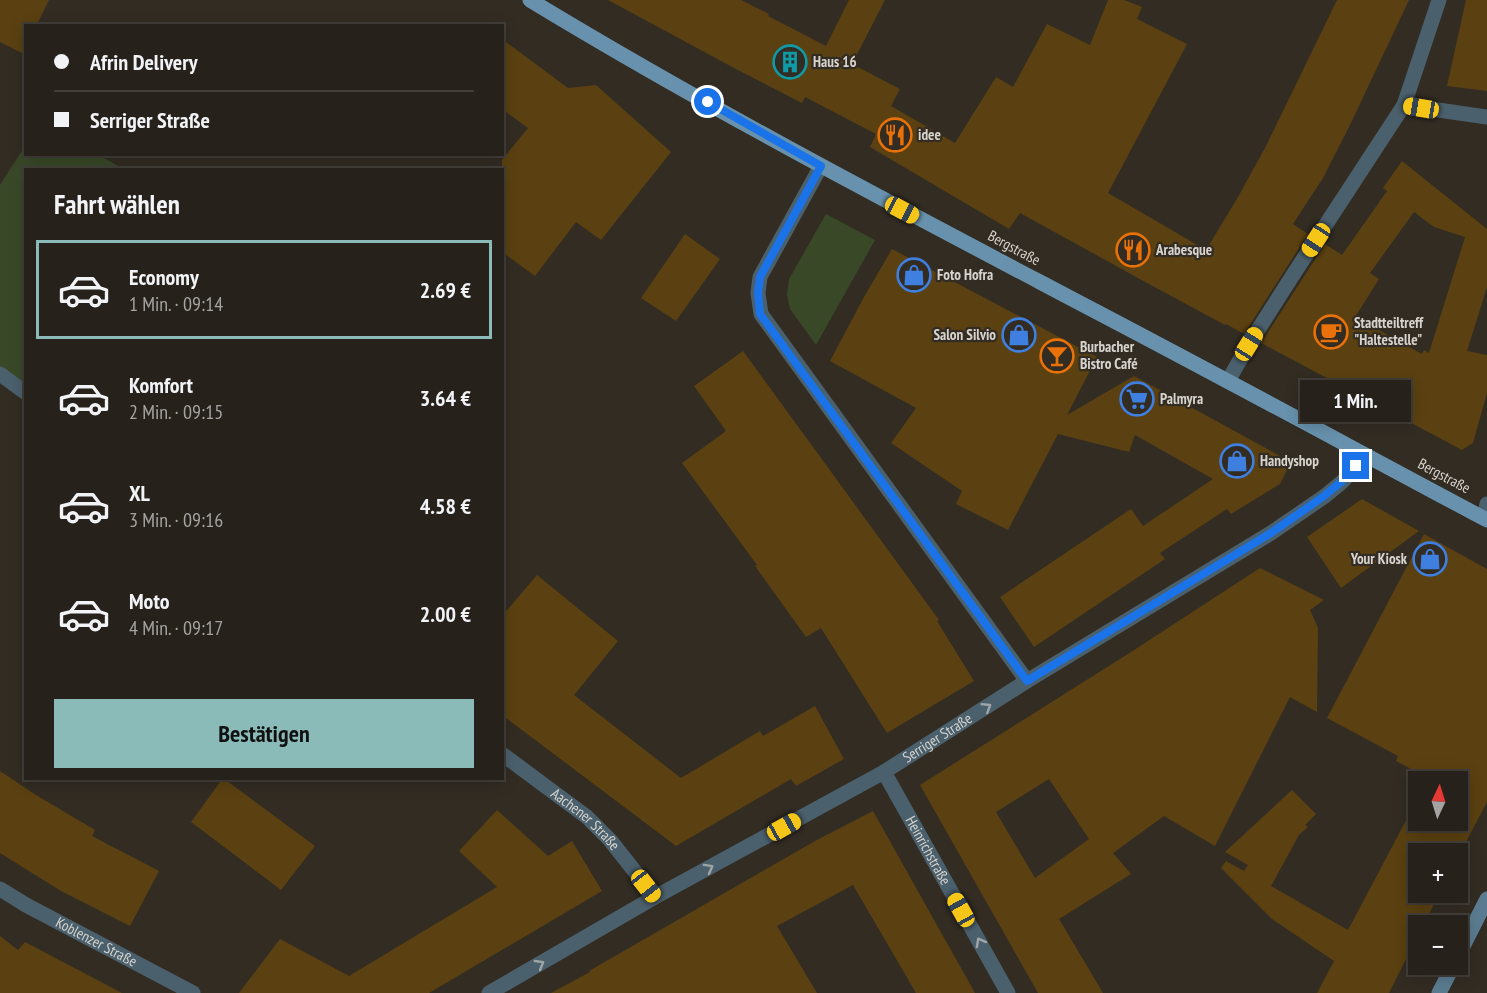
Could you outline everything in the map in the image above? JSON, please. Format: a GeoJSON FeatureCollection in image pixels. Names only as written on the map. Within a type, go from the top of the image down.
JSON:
{"type":"FeatureCollection","features":[{"type":"Feature","properties":{"kind":"main road","name":"Bergstraße"},"geometry":{"type":"LineString","coordinates":[[530,0],[821,166],[1366,456],[1486,514]]}},
{"type":"Feature","properties":{"kind":"main road"},"geometry":{"type":"LineString","coordinates":[[1468,936],[1487,899]]}},
{"type":"Feature","properties":{"kind":"main road"},"geometry":{"type":"LineString","coordinates":[[1439,993],[1448,975]]}},
{"type":"Feature","properties":{"kind":"street"},"geometry":{"type":"LineString","coordinates":[[1228,381],[1267,316],[1404,105],[1439,0]]}},
{"type":"Feature","properties":{"kind":"street"},"geometry":{"type":"LineString","coordinates":[[1404,105],[1487,117]]}},
{"type":"Feature","properties":{"kind":"street"},"geometry":{"type":"LineString","coordinates":[[821,166],[760,277],[758,293],[760,314],[1027,681]]}},
{"type":"Feature","properties":{"kind":"street"},"geometry":{"type":"LineString","coordinates":[[0,374],[24,392]]}},
{"type":"Feature","properties":{"kind":"street","name":"Serriger Straße"},"geometry":{"type":"LineString","coordinates":[[489,993],[655,897],[884,772],[1027,681],[1271,533],[1324,496],[1366,456]]}},
{"type":"Feature","properties":{"kind":"street","name":"Aachener Straße"},"geometry":{"type":"LineString","coordinates":[[504,755],[587,817],[610,840],[655,897]]}},
{"type":"Feature","properties":{"kind":"street","name":"Heinrichstraße"},"geometry":{"type":"LineString","coordinates":[[884,772],[1008,993]]}},
{"type":"Feature","properties":{"kind":"street","name":"Koblenzer Straße"},"geometry":{"type":"LineString","coordinates":[[0,889],[193,993]]}},
{"type":"Feature","properties":{"kind":"green space"},"geometry":{"type":"Polygon","coordinates":[[[24,148],[24,156],[100,156],[122,168],[24,168],[24,392],[0,374],[0,185],[24,148]]]}},
{"type":"Feature","properties":{"kind":"green space"},"geometry":{"type":"Polygon","coordinates":[[[826,214],[875,240],[816,345],[790,309],[787,295],[789,279],[826,214]]]}},
{"type":"Feature","properties":{"kind":"building"},"geometry":{"type":"Polygon","coordinates":[[[0,0],[49,0],[37,24],[24,24],[22,53],[0,42],[0,0]]]}},
{"type":"Feature","properties":{"kind":"building"},"geometry":{"type":"Polygon","coordinates":[[[608,0],[741,0],[826,46],[849,0],[885,0],[852,64],[900,89],[891,106],[955,143],[996,77],[1013,87],[1047,24],[1090,45],[1108,0],[1124,0],[1142,7],[1137,19],[1187,44],[1108,193],[1206,250],[1265,148],[1337,0],[1409,0],[1323,178],[1293,224],[1308,234],[1244,334],[1020,213],[1009,229],[870,147],[876,134],[805,97],[802,103],[608,0]]]}},
{"type":"Feature","properties":{"kind":"building"},"geometry":{"type":"Polygon","coordinates":[[[1466,0],[1487,0],[1487,91],[1447,86],[1466,0]]]}},
{"type":"Feature","properties":{"kind":"building"},"geometry":{"type":"Polygon","coordinates":[[[504,40],[568,88],[596,85],[671,152],[601,240],[576,222],[535,276],[504,253],[504,168],[502,168],[502,160],[528,128],[504,110],[504,40]]]}},
{"type":"Feature","properties":{"kind":"building"},"geometry":{"type":"Polygon","coordinates":[[[1402,161],[1487,229],[1487,287],[1467,351],[1487,355],[1487,393],[1473,443],[1462,450],[1261,343],[1325,244],[1342,255],[1387,191],[1383,188],[1402,161]],[[1414,212],[1370,273],[1379,279],[1355,317],[1422,354],[1424,350],[1429,353],[1465,237],[1434,227],[1414,212]]]}},
{"type":"Feature","properties":{"kind":"building"},"geometry":{"type":"Polygon","coordinates":[[[685,234],[720,259],[676,321],[641,298],[685,234]]]}},
{"type":"Feature","properties":{"kind":"building"},"geometry":{"type":"Polygon","coordinates":[[[892,249],[1097,357],[1067,415],[1134,376],[1291,462],[1280,484],[1231,514],[1227,509],[1160,553],[1165,559],[1034,647],[1000,597],[1131,509],[1143,526],[1213,479],[1135,435],[1129,452],[1058,434],[1008,530],[956,504],[962,491],[891,443],[916,408],[830,361],[892,249]]]}},
{"type":"Feature","properties":{"kind":"building"},"geometry":{"type":"Polygon","coordinates":[[[743,351],[939,620],[937,621],[974,681],[887,733],[821,628],[806,637],[755,566],[757,565],[682,463],[726,431],[694,386],[743,351]]]}},
{"type":"Feature","properties":{"kind":"building"},"geometry":{"type":"Polygon","coordinates":[[[1362,499],[1419,531],[1341,588],[1307,537],[1362,499]]]}},
{"type":"Feature","properties":{"kind":"building"},"geometry":{"type":"Polygon","coordinates":[[[1424,534],[1487,569],[1487,802],[1465,843],[1408,843],[1408,903],[1434,903],[1428,915],[1408,915],[1408,955],[1389,993],[1317,993],[1334,961],[1272,919],[1221,868],[1226,861],[1244,871],[1248,865],[1225,852],[1292,790],[1316,814],[1305,825],[1308,827],[1299,835],[1271,886],[1348,930],[1408,817],[1408,831],[1468,831],[1468,771],[1415,771],[1396,761],[1398,756],[1327,718],[1424,534]]]}},
{"type":"Feature","properties":{"kind":"building"},"geometry":{"type":"Polygon","coordinates":[[[1260,568],[1324,600],[1310,610],[1318,628],[1317,712],[1290,697],[1215,846],[1164,816],[1113,853],[1131,874],[1059,919],[1103,993],[1038,993],[920,785],[1260,568]],[[1049,779],[996,812],[1035,878],[1089,839],[1049,779]]]}},
{"type":"Feature","properties":{"kind":"building"},"geometry":{"type":"Polygon","coordinates":[[[537,575],[618,641],[574,695],[681,778],[760,731],[763,736],[815,706],[844,759],[796,786],[791,779],[676,846],[504,717],[504,614],[537,575]]]}},
{"type":"Feature","properties":{"kind":"building"},"geometry":{"type":"Polygon","coordinates":[[[0,771],[95,830],[92,836],[159,871],[130,926],[61,891],[0,853],[0,771]]]}},
{"type":"Feature","properties":{"kind":"building"},"geometry":{"type":"Polygon","coordinates":[[[222,780],[226,780],[315,846],[281,890],[191,822],[222,780]]]}},
{"type":"Feature","properties":{"kind":"building"},"geometry":{"type":"Polygon","coordinates":[[[497,810],[548,856],[572,841],[602,891],[429,993],[239,993],[280,939],[349,976],[497,887],[459,851],[497,810]]]}},
{"type":"Feature","properties":{"kind":"building"},"geometry":{"type":"Polygon","coordinates":[[[873,811],[975,993],[916,993],[853,885],[777,926],[817,993],[551,993],[815,841],[873,811]]]}},
{"type":"Feature","properties":{"kind":"building"},"geometry":{"type":"Polygon","coordinates":[[[0,936],[18,950],[25,942],[122,993],[0,993],[0,936]]]}},
{"type":"Feature","properties":{"kind":"place","name":"Haus 16"},"geometry":{"type":"Point","coordinates":[790,62]}},
{"type":"Feature","properties":{"kind":"place","name":"idee"},"geometry":{"type":"Point","coordinates":[895,135]}},
{"type":"Feature","properties":{"kind":"place","name":"Arabesque"},"geometry":{"type":"Point","coordinates":[1133,250]}},
{"type":"Feature","properties":{"kind":"place","name":"Foto Hofra"},"geometry":{"type":"Point","coordinates":[914,275]}},
{"type":"Feature","properties":{"kind":"place","name":"Stadtteiltreff \"Haltestelle\""},"geometry":{"type":"Point","coordinates":[1331,332]}},
{"type":"Feature","properties":{"kind":"place","name":"Salon Silvio"},"geometry":{"type":"Point","coordinates":[1019,335]}},
{"type":"Feature","properties":{"kind":"place","name":"Burbacher Bistro Café"},"geometry":{"type":"Point","coordinates":[1057,356]}},
{"type":"Feature","properties":{"kind":"place","name":"Palmyra"},"geometry":{"type":"Point","coordinates":[1137,399]}},
{"type":"Feature","properties":{"kind":"place","name":"Handyshop"},"geometry":{"type":"Point","coordinates":[1237,461]}},
{"type":"Feature","properties":{"kind":"place","name":"Your Kiosk"},"geometry":{"type":"Point","coordinates":[1430,559]}},
{"type":"Feature","properties":{"kind":"route"},"geometry":{"type":"LineString","coordinates":[[708,102],[821,166],[760,277],[758,293],[760,314],[1027,681],[1271,533],[1324,496],[1356,466]]}}]}
